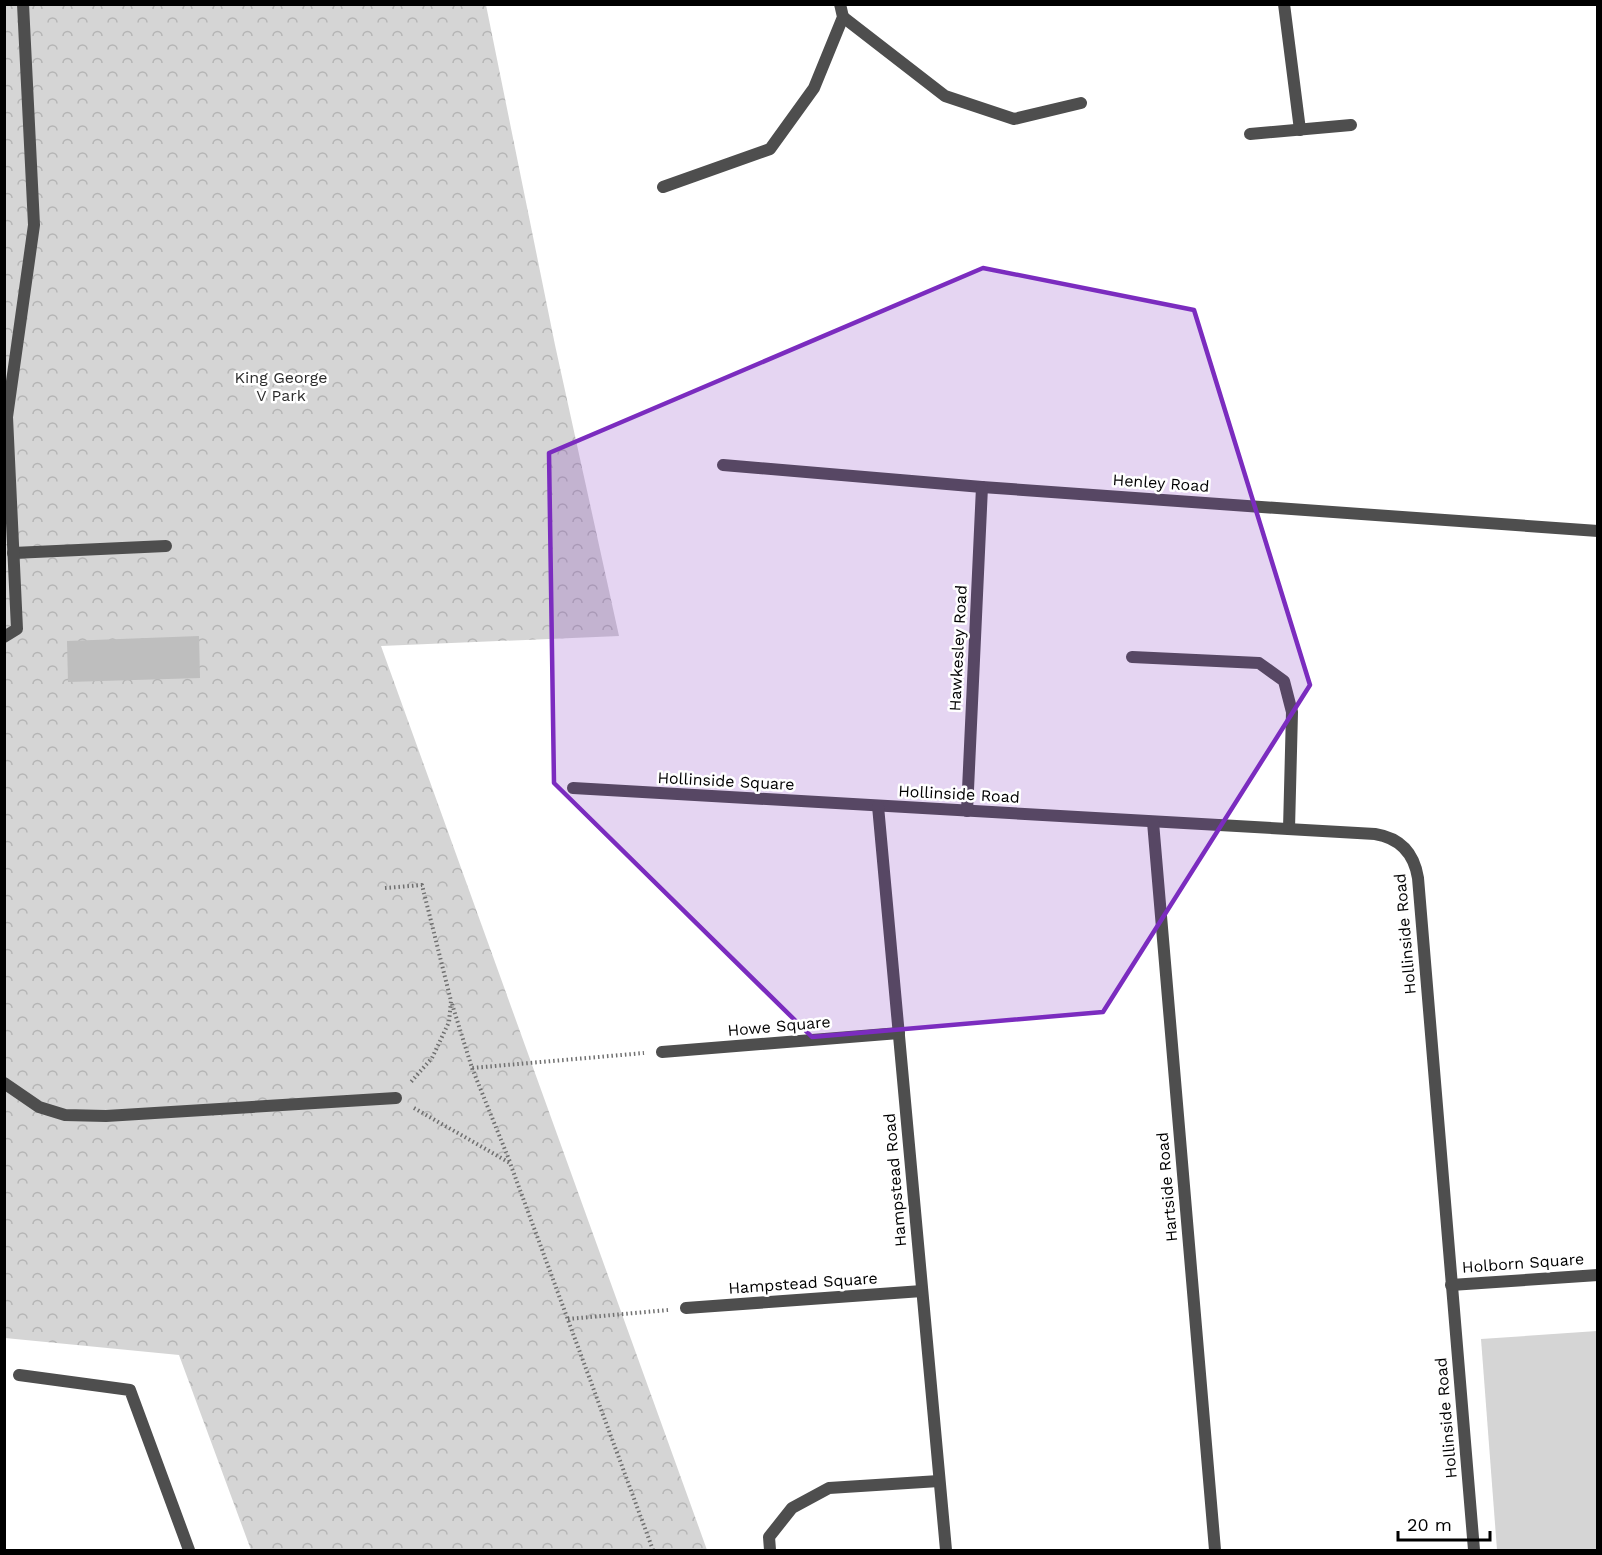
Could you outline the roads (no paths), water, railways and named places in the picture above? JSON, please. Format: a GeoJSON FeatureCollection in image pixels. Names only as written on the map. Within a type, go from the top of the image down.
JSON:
{"type":"FeatureCollection","features":[{"type":"Feature","properties":{"kind":"street"},"geometry":{"type":"LineString","coordinates":[[4,637],[17,629],[7,417],[34,225],[23,4]]}},
{"type":"Feature","properties":{"kind":"street"},"geometry":{"type":"LineString","coordinates":[[1284,4],[1300,130]]}},
{"type":"Feature","properties":{"kind":"street"},"geometry":{"type":"LineString","coordinates":[[663,187],[770,149],[814,88],[841,10],[945,96],[1014,119],[1081,103]]}},
{"type":"Feature","properties":{"kind":"street"},"geometry":{"type":"LineString","coordinates":[[1250,134],[1351,124]]}},
{"type":"Feature","properties":{"kind":"street","name":"Henley Road"},"geometry":{"type":"LineString","coordinates":[[723,465],[982,487],[1598,531]]}},
{"type":"Feature","properties":{"kind":"street","name":"Hawkesley Road"},"geometry":{"type":"LineString","coordinates":[[967,811],[982,487]]}},
{"type":"Feature","properties":{"kind":"street"},"geometry":{"type":"LineString","coordinates":[[13,553],[166,546]]}},
{"type":"Feature","properties":{"kind":"street"},"geometry":{"type":"LineString","coordinates":[[1132,657],[1259,663],[1284,681],[1292,712],[1289,829]]}},
{"type":"Feature","properties":{"kind":"street","name":"Hollinside Square"},"geometry":{"type":"LineString","coordinates":[[573,788],[878,806]]}},
{"type":"Feature","properties":{"kind":"street","name":"Hollinside Road"},"geometry":{"type":"LineString","coordinates":[[878,806],[1386,836],[1396,841],[1412,856],[1416,867],[1474,1551]]}},
{"type":"Feature","properties":{"kind":"street","name":"Hampstead Road"},"geometry":{"type":"LineString","coordinates":[[878,806],[946,1551]]}},
{"type":"Feature","properties":{"kind":"street","name":"Hartside Road"},"geometry":{"type":"LineString","coordinates":[[1153,822],[1215,1551]]}},
{"type":"Feature","properties":{"kind":"street","name":"Howe Square"},"geometry":{"type":"LineString","coordinates":[[662,1052],[898,1033]]}},
{"type":"Feature","properties":{"kind":"street"},"geometry":{"type":"LineString","coordinates":[[4,1083],[39,1107],[65,1115],[106,1116],[396,1098]]}},
{"type":"Feature","properties":{"kind":"street","name":"Holborn Square"},"geometry":{"type":"LineString","coordinates":[[1451,1285],[1598,1275]]}},
{"type":"Feature","properties":{"kind":"street","name":"Hampstead Square"},"geometry":{"type":"LineString","coordinates":[[686,1308],[922,1291]]}},
{"type":"Feature","properties":{"kind":"street"},"geometry":{"type":"LineString","coordinates":[[19,1375],[130,1390],[189,1551]]}},
{"type":"Feature","properties":{"kind":"street"},"geometry":{"type":"LineString","coordinates":[[770,1551],[768,1537],[792,1508],[829,1488],[939,1481]]}},
{"type":"Feature","properties":{"kind":"park label","name":"King George V Park"},"geometry":{"type":"Point","coordinates":[281,386]}}]}
